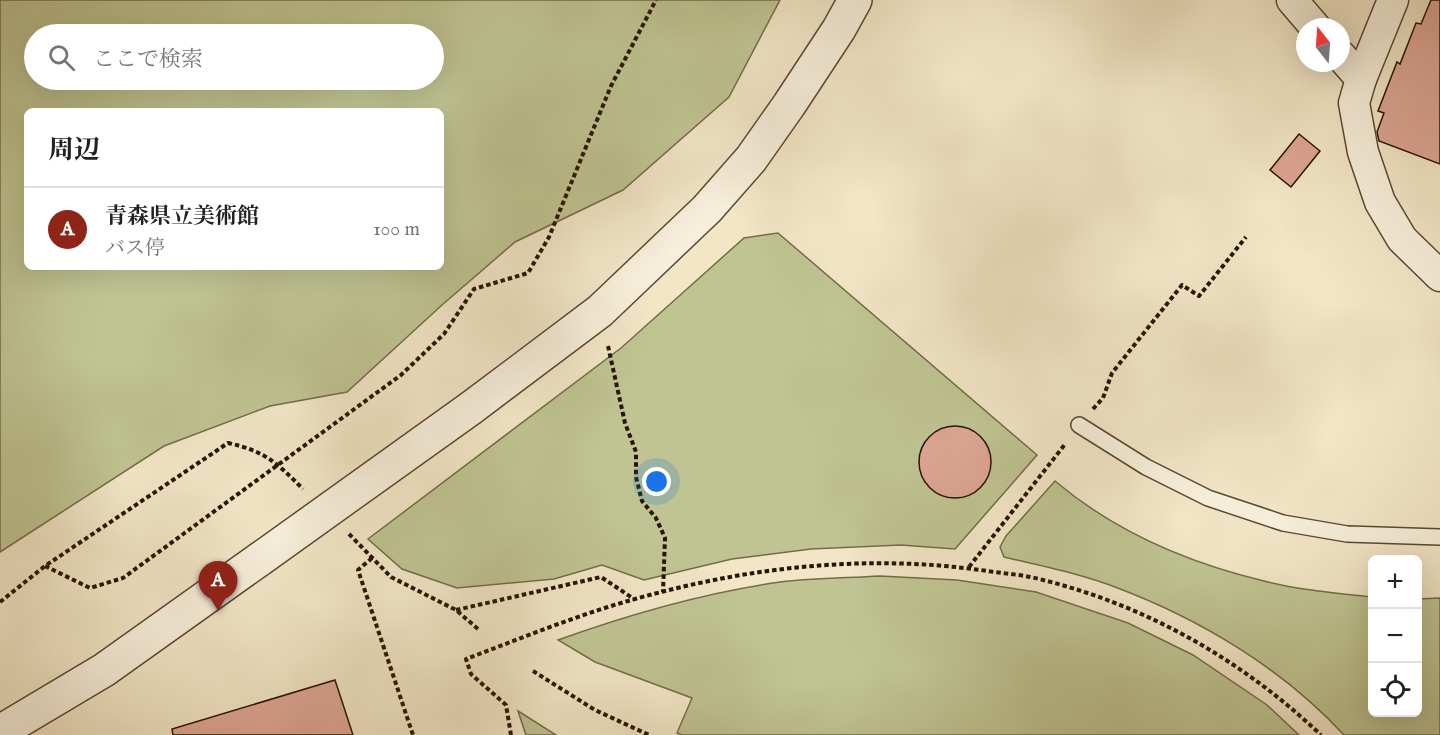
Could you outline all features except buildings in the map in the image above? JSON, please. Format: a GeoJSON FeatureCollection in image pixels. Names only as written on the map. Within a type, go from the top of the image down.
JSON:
{"type":"FeatureCollection","features":[{"type":"Feature","properties":{"kind":"street"},"geometry":{"type":"LineString","coordinates":[[0,732],[104,670],[471,408],[600,311],[707,209],[751,159],[839,29],[855,0]]}},
{"type":"Feature","properties":{"kind":"street"},"geometry":{"type":"LineString","coordinates":[[1292,0],[1307,18]]}},
{"type":"Feature","properties":{"kind":"street"},"geometry":{"type":"LineString","coordinates":[[1393,0],[1360,79],[1354,103],[1363,152],[1380,202],[1402,239],[1440,276]]}},
{"type":"Feature","properties":{"kind":"street"},"geometry":{"type":"LineString","coordinates":[[1350,67],[1360,79]]}},
{"type":"Feature","properties":{"kind":"lane"},"geometry":{"type":"LineString","coordinates":[[1079,425],[1146,467],[1208,498],[1283,523],[1347,534],[1440,537]]}},
{"type":"Feature","properties":{"kind":"path"},"geometry":{"type":"LineString","coordinates":[[45,566],[90,588],[123,578],[401,375],[444,334],[474,289],[528,273],[549,237],[611,86],[656,0]]}},
{"type":"Feature","properties":{"kind":"path"},"geometry":{"type":"LineString","coordinates":[[968,568],[1079,425],[1103,398],[1112,374],[1182,285],[1199,296],[1246,237]]}},
{"type":"Feature","properties":{"kind":"path"},"geometry":{"type":"LineString","coordinates":[[608,346],[625,423],[636,452],[636,477],[642,501],[656,518],[665,538],[663,592]]}},
{"type":"Feature","properties":{"kind":"path"},"geometry":{"type":"LineString","coordinates":[[0,602],[45,566],[228,443],[251,448],[279,464],[310,496]]}},
{"type":"Feature","properties":{"kind":"path"},"geometry":{"type":"LineString","coordinates":[[341,527],[391,577],[456,610],[478,629]]}},
{"type":"Feature","properties":{"kind":"path"},"geometry":{"type":"LineString","coordinates":[[372,558],[358,570],[413,735]]}},
{"type":"Feature","properties":{"kind":"path"},"geometry":{"type":"LineString","coordinates":[[511,735],[506,705],[471,674],[466,659],[567,620],[663,592],[747,574],[822,564],[898,562],[968,568],[1038,578],[1112,601],[1175,629],[1231,663],[1291,707],[1321,735]]}},
{"type":"Feature","properties":{"kind":"path"},"geometry":{"type":"LineString","coordinates":[[456,610],[601,577],[634,599]]}},
{"type":"Feature","properties":{"kind":"path"},"geometry":{"type":"LineString","coordinates":[[533,672],[595,710],[649,735]]}},
{"type":"Feature","properties":{"kind":"green space"},"geometry":{"type":"Polygon","coordinates":[[[0,0],[780,0],[729,97],[623,190],[515,242],[347,392],[270,406],[164,446],[0,552],[0,0]]]}},
{"type":"Feature","properties":{"kind":"green space"},"geometry":{"type":"Polygon","coordinates":[[[778,233],[1037,455],[955,549],[901,545],[811,549],[732,559],[644,580],[602,565],[554,579],[457,588],[402,569],[368,539],[621,348],[744,238],[778,233]]]}},
{"type":"Feature","properties":{"kind":"green space"},"geometry":{"type":"Polygon","coordinates":[[[1055,481],[1078,499],[1127,530],[1180,555],[1236,574],[1291,587],[1368,597],[1368,717],[1422,717],[1422,599],[1440,598],[1440,735],[1344,735],[1294,688],[1267,667],[1208,630],[1147,600],[1101,582],[1004,557],[1000,547],[1006,536],[1055,481]]]}},
{"type":"Feature","properties":{"kind":"green space"},"geometry":{"type":"Polygon","coordinates":[[[880,576],[957,580],[1036,592],[1128,623],[1193,655],[1267,705],[1299,735],[682,735],[677,733],[692,698],[595,662],[558,640],[640,613],[723,592],[780,582],[880,576]]]}},
{"type":"Feature","properties":{"kind":"green space"},"geometry":{"type":"Polygon","coordinates":[[[518,711],[556,735],[526,735],[518,711]]]}},
{"type":"Feature","properties":{"kind":"place","name":"青森県立美術館"},"geometry":{"type":"Point","coordinates":[218,611]}}]}
